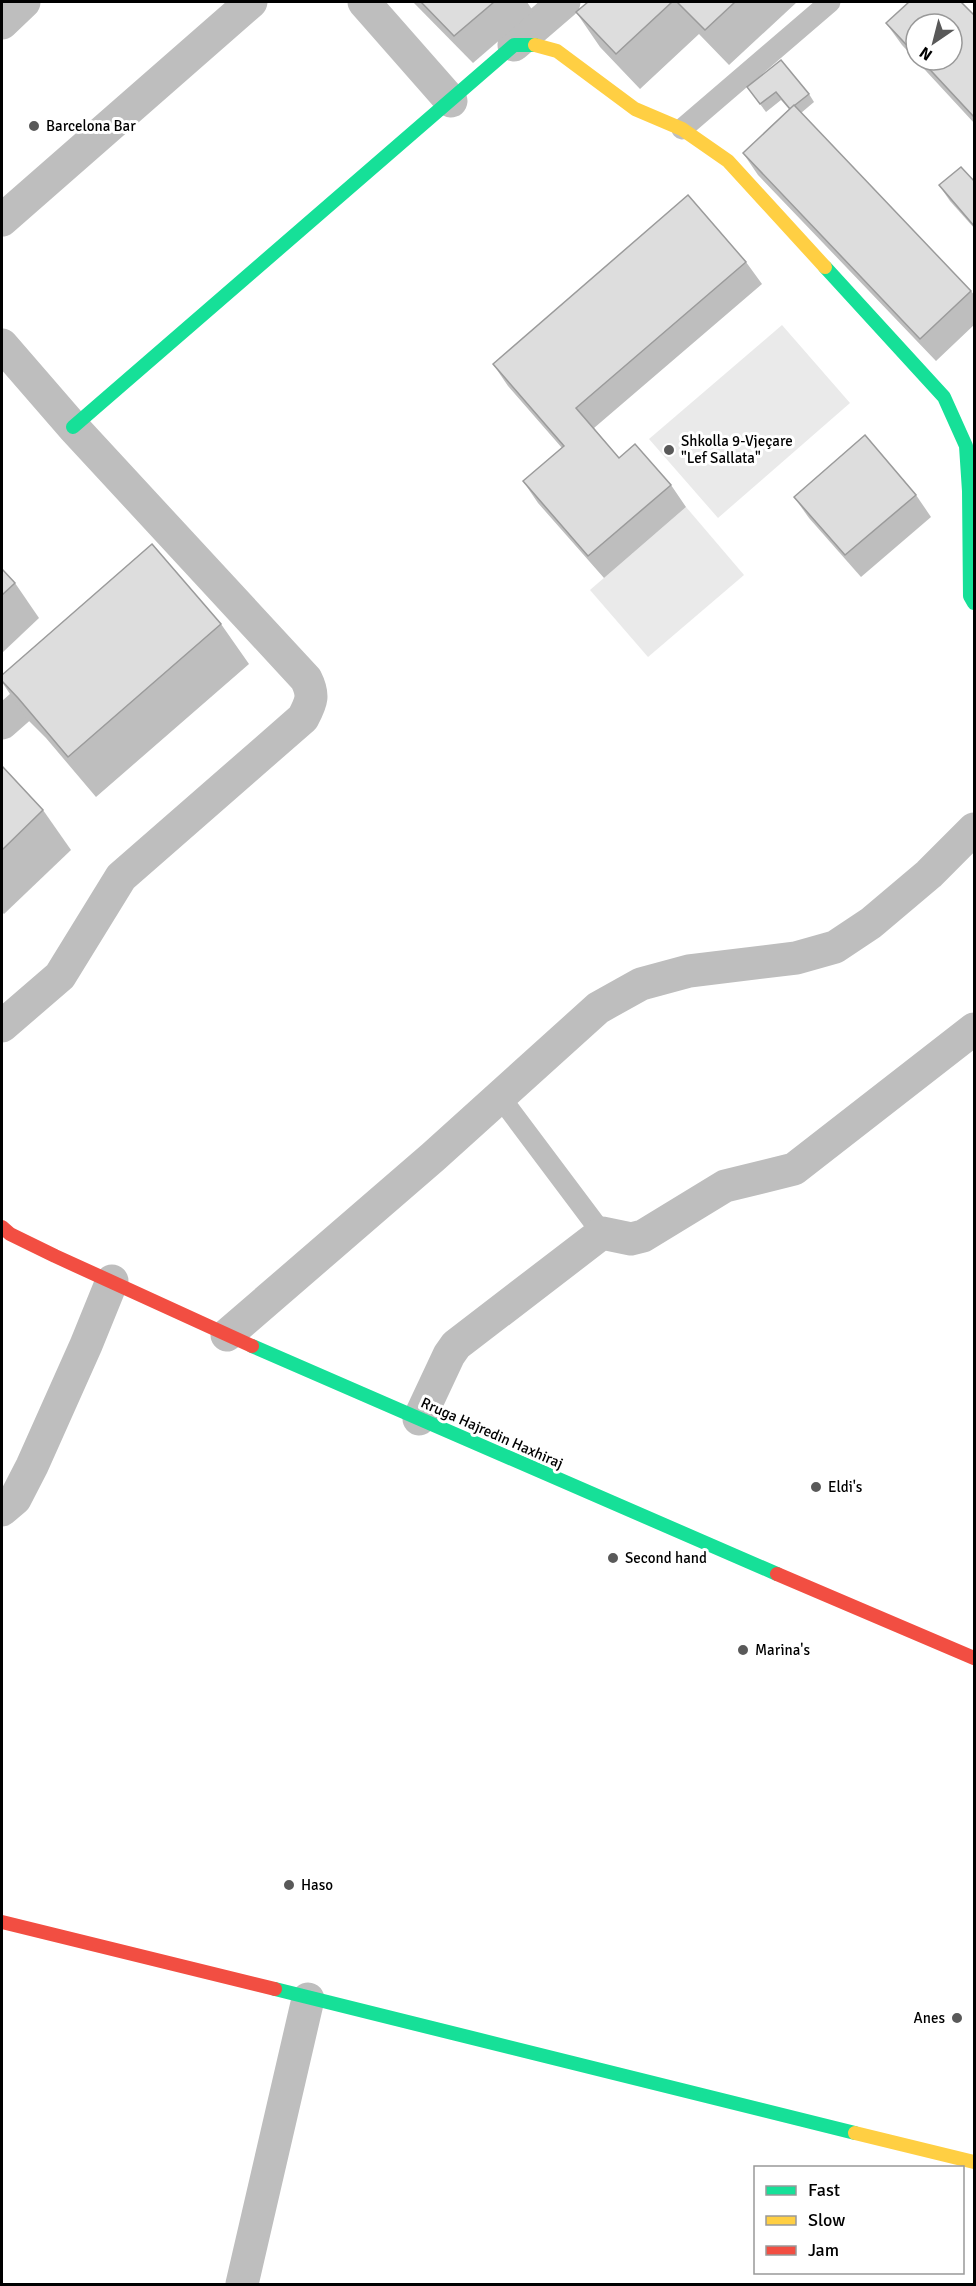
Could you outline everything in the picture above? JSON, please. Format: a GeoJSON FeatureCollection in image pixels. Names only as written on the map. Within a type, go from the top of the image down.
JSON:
{"type":"FeatureCollection","features":[{"type":"Feature","properties":{"kind":"street"},"geometry":{"type":"LineString","coordinates":[[2,23],[24,2]]}},
{"type":"Feature","properties":{"kind":"street"},"geometry":{"type":"LineString","coordinates":[[2,220],[251,2]]}},
{"type":"Feature","properties":{"kind":"street"},"geometry":{"type":"LineString","coordinates":[[364,2],[451,101]]}},
{"type":"Feature","properties":{"kind":"street"},"geometry":{"type":"LineString","coordinates":[[73,427],[451,101],[557,4]]}},
{"type":"Feature","properties":{"kind":"street"},"geometry":{"type":"LineString","coordinates":[[514,45],[539,45],[557,51],[635,109],[682,129],[728,162],[944,398],[966,446],[970,596],[975,603]]}},
{"type":"Feature","properties":{"kind":"street"},"geometry":{"type":"LineString","coordinates":[[2,345],[73,427],[306,678],[312,692],[303,718],[121,877],[60,976],[2,1026]]}},
{"type":"Feature","properties":{"kind":"street"},"geometry":{"type":"LineString","coordinates":[[167,579],[193,556]]}},
{"type":"Feature","properties":{"kind":"street"},"geometry":{"type":"LineString","coordinates":[[2,723],[71,662]]}},
{"type":"Feature","properties":{"kind":"street"},"geometry":{"type":"LineString","coordinates":[[227,1335],[598,1008],[641,984],[689,971],[796,958],[835,947],[871,923],[929,874],[975,829]]}},
{"type":"Feature","properties":{"kind":"street"},"geometry":{"type":"LineString","coordinates":[[419,1419],[456,1345],[602,1233],[631,1239],[643,1236],[725,1186],[795,1169],[975,1029]]}},
{"type":"Feature","properties":{"kind":"street","name":"Rruga Hajredin Haxhiraj"},"geometry":{"type":"LineString","coordinates":[[2,1227],[10,1234],[227,1335],[975,1658]]}},
{"type":"Feature","properties":{"kind":"street"},"geometry":{"type":"LineString","coordinates":[[2,1510],[15,1499],[32,1466],[86,1346],[112,1281]]}},
{"type":"Feature","properties":{"kind":"street"},"geometry":{"type":"LineString","coordinates":[[2,1922],[975,2162]]}},
{"type":"Feature","properties":{"kind":"street"},"geometry":{"type":"LineString","coordinates":[[242,2284],[308,1999]]}},
{"type":"Feature","properties":{"kind":"lane"},"geometry":{"type":"LineString","coordinates":[[682,129],[830,2]]}},
{"type":"Feature","properties":{"kind":"lane"},"geometry":{"type":"LineString","coordinates":[[500,1096],[602,1233]]}},
{"type":"Feature","properties":{"kind":"shaded area"},"geometry":{"type":"Polygon","coordinates":[[[782,325],[850,403],[718,518],[649,439],[782,325]]]}},
{"type":"Feature","properties":{"kind":"shaded area"},"geometry":{"type":"Polygon","coordinates":[[[686,507],[744,575],[648,657],[590,590],[686,507]]]}},
{"type":"Feature","properties":{"kind":"building"},"geometry":{"type":"Polygon","coordinates":[[[421,2],[494,2],[454,36],[421,2]]]}},
{"type":"Feature","properties":{"kind":"building"},"geometry":{"type":"Polygon","coordinates":[[[588,2],[672,2],[616,54],[576,12],[588,2]]]}},
{"type":"Feature","properties":{"kind":"building"},"geometry":{"type":"Polygon","coordinates":[[[677,2],[735,2],[705,30],[677,2]]]}},
{"type":"Feature","properties":{"kind":"building"},"geometry":{"type":"Polygon","coordinates":[[[909,2],[961,2],[975,16],[975,118],[932,72],[964,72],[964,12],[904,12],[904,42],[886,23],[909,2]]]}},
{"type":"Feature","properties":{"kind":"building"},"geometry":{"type":"Polygon","coordinates":[[[781,60],[809,94],[790,109],[776,92],[760,104],[747,87],[781,60]]]}},
{"type":"Feature","properties":{"kind":"building"},"geometry":{"type":"Polygon","coordinates":[[[794,105],[971,291],[920,339],[743,153],[794,105]]]}},
{"type":"Feature","properties":{"kind":"building"},"geometry":{"type":"Polygon","coordinates":[[[961,167],[975,182],[975,227],[939,185],[961,167]]]}},
{"type":"Feature","properties":{"kind":"building"},"geometry":{"type":"Polygon","coordinates":[[[688,195],[746,262],[576,408],[619,458],[635,444],[671,485],[588,556],[523,481],[564,446],[493,364],[688,195]]]}},
{"type":"Feature","properties":{"kind":"building"},"geometry":{"type":"Polygon","coordinates":[[[865,435],[916,495],[845,555],[794,497],[865,435]]]}},
{"type":"Feature","properties":{"kind":"building"},"geometry":{"type":"Polygon","coordinates":[[[152,544],[221,624],[68,757],[2,681],[2,675],[152,544]]]}},
{"type":"Feature","properties":{"kind":"building"},"geometry":{"type":"Polygon","coordinates":[[[2,569],[15,583],[2,595],[2,569]]]}},
{"type":"Feature","properties":{"kind":"building"},"geometry":{"type":"Polygon","coordinates":[[[2,766],[43,810],[2,850],[2,766]]]}},
{"type":"Feature","properties":{"kind":"traffic: fast"},"geometry":{"type":"LineString","coordinates":[[73,427],[514,45],[535,45]]}},
{"type":"Feature","properties":{"kind":"traffic: fast"},"geometry":{"type":"LineString","coordinates":[[825,267],[944,397],[966,446],[970,596],[974,603]]}},
{"type":"Feature","properties":{"kind":"traffic: fast"},"geometry":{"type":"LineString","coordinates":[[252,1346],[777,1574]]}},
{"type":"Feature","properties":{"kind":"traffic: fast"},"geometry":{"type":"LineString","coordinates":[[275,1989],[855,2133]]}},
{"type":"Feature","properties":{"kind":"traffic: slow"},"geometry":{"type":"LineString","coordinates":[[535,45],[557,51],[635,109],[682,129],[728,161],[825,267]]}},
{"type":"Feature","properties":{"kind":"traffic: slow"},"geometry":{"type":"LineString","coordinates":[[855,2133],[974,2162]]}},
{"type":"Feature","properties":{"kind":"traffic: jam"},"geometry":{"type":"LineString","coordinates":[[2,1227],[10,1234],[55,1256],[252,1346]]}},
{"type":"Feature","properties":{"kind":"traffic: jam"},"geometry":{"type":"LineString","coordinates":[[777,1574],[974,1658]]}},
{"type":"Feature","properties":{"kind":"traffic: jam"},"geometry":{"type":"LineString","coordinates":[[2,1922],[275,1989]]}},
{"type":"Feature","properties":{"kind":"place","name":"Barcelona Bar"},"geometry":{"type":"Point","coordinates":[34,126]}},
{"type":"Feature","properties":{"kind":"place","name":"Shkolla 9-Vjeçare \"Lef Sallata\""},"geometry":{"type":"Point","coordinates":[669,450]}},
{"type":"Feature","properties":{"kind":"place","name":"Eldi's"},"geometry":{"type":"Point","coordinates":[816,1487]}},
{"type":"Feature","properties":{"kind":"place","name":"Second hand"},"geometry":{"type":"Point","coordinates":[613,1558]}},
{"type":"Feature","properties":{"kind":"place","name":"Marina's"},"geometry":{"type":"Point","coordinates":[743,1650]}},
{"type":"Feature","properties":{"kind":"place","name":"Haso"},"geometry":{"type":"Point","coordinates":[289,1885]}},
{"type":"Feature","properties":{"kind":"place","name":"Anes"},"geometry":{"type":"Point","coordinates":[957,2018]}}]}
